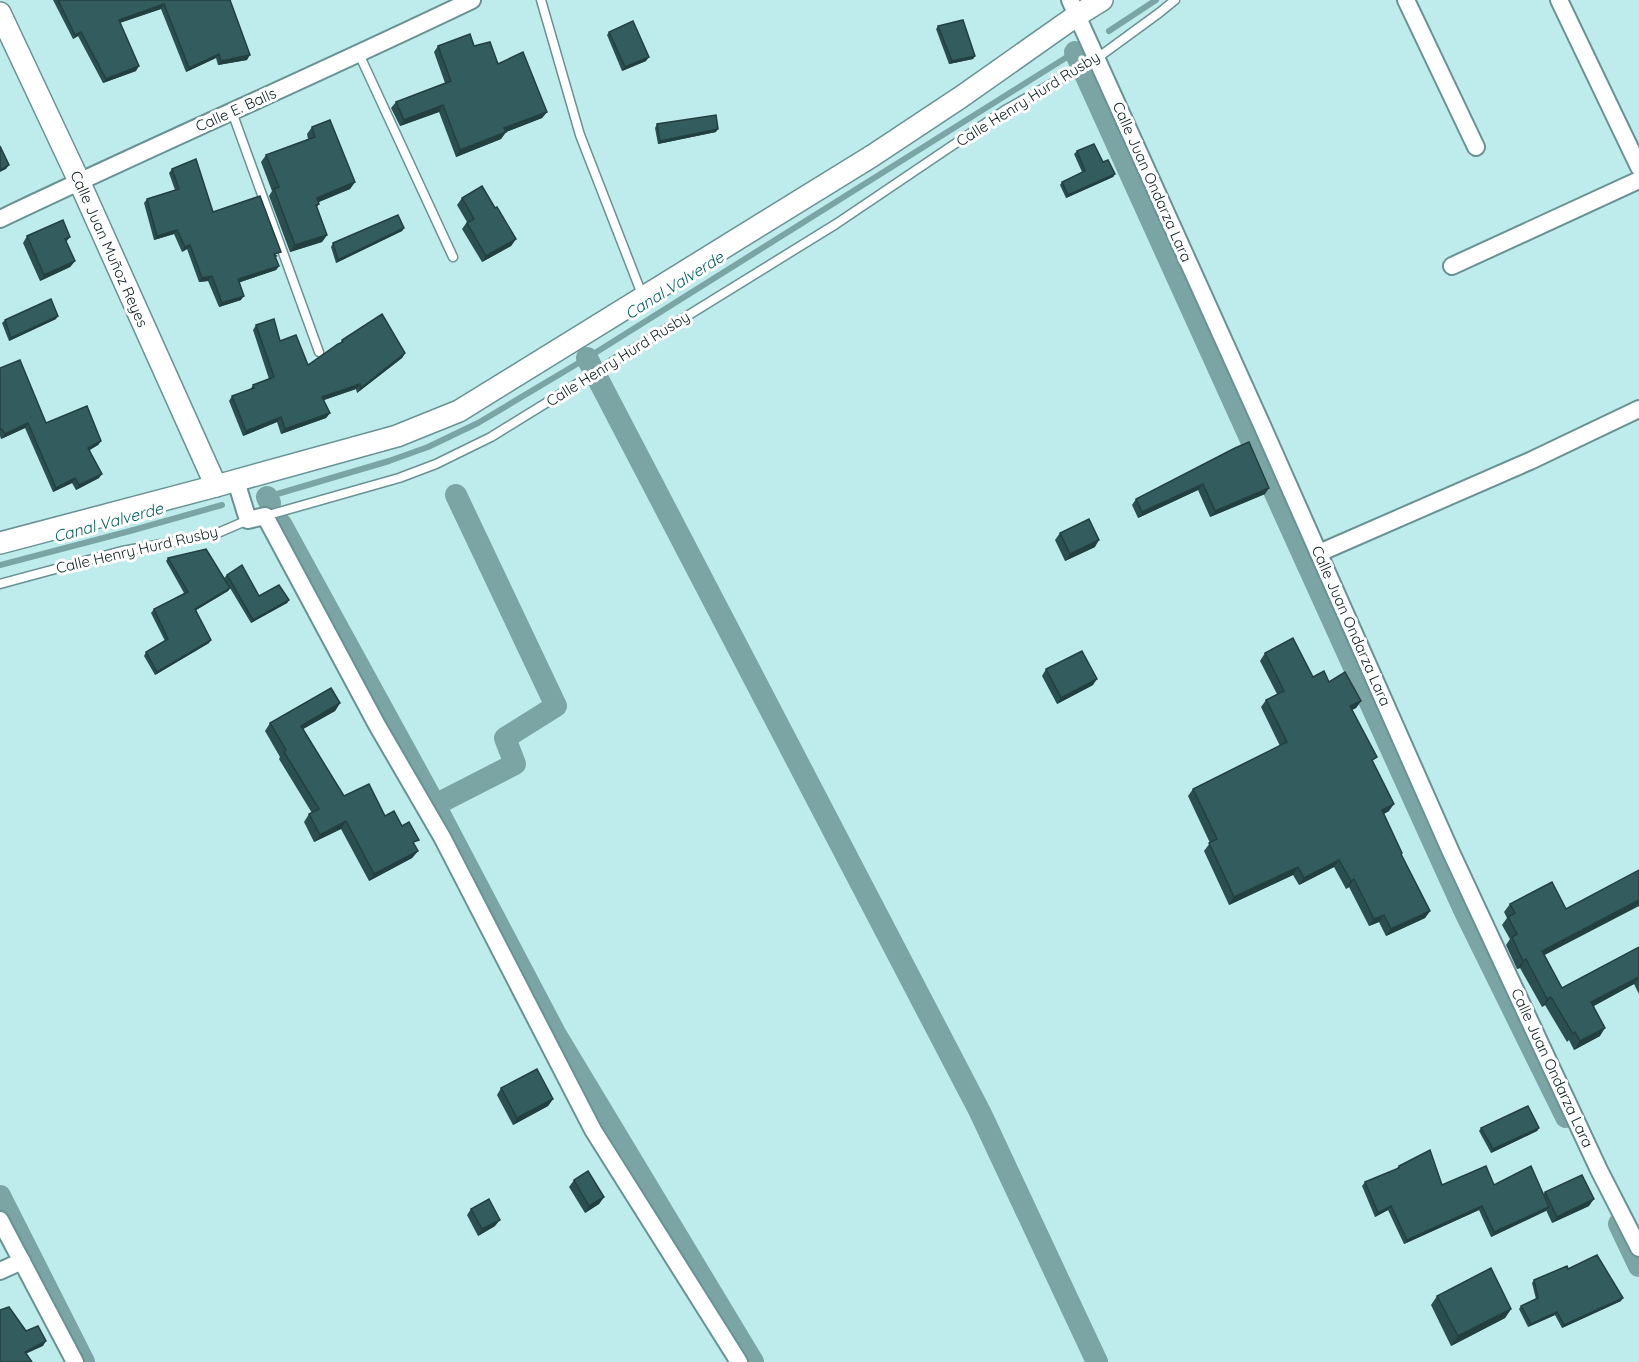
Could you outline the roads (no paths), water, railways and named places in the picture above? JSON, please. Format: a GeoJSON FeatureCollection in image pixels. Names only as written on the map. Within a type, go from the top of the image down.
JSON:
{"type":"FeatureCollection","features":[{"type":"Feature","properties":{"kind":"street","name":"Calle E. Balls"},"geometry":{"type":"LineString","coordinates":[[0,219],[472,0]]}},
{"type":"Feature","properties":{"kind":"street"},"geometry":{"type":"LineString","coordinates":[[0,543],[226,484],[397,436],[459,411],[872,156],[961,97],[1073,8],[1102,0]]}},
{"type":"Feature","properties":{"kind":"street"},"geometry":{"type":"LineString","coordinates":[[1406,0],[1476,147]]}},
{"type":"Feature","properties":{"kind":"street"},"geometry":{"type":"LineString","coordinates":[[1559,0],[1638,160]]}},
{"type":"Feature","properties":{"kind":"street","name":"Calle Juan Ondarza Lara"},"geometry":{"type":"LineString","coordinates":[[1073,8],[1262,423],[1450,850],[1599,1170],[1639,1248]]}},
{"type":"Feature","properties":{"kind":"street","name":"Calle Juan Muñoz Reyes"},"geometry":{"type":"LineString","coordinates":[[0,13],[226,484]]}},
{"type":"Feature","properties":{"kind":"street"},"geometry":{"type":"LineString","coordinates":[[1452,266],[1639,180]]}},
{"type":"Feature","properties":{"kind":"street"},"geometry":{"type":"LineString","coordinates":[[1319,553],[1530,461],[1639,409]]}},
{"type":"Feature","properties":{"kind":"street"},"geometry":{"type":"LineString","coordinates":[[226,484],[248,520]]}},
{"type":"Feature","properties":{"kind":"street"},"geometry":{"type":"LineString","coordinates":[[265,516],[377,725],[442,837],[593,1130],[739,1362]]}},
{"type":"Feature","properties":{"kind":"street","name":"Calle Henry Hurd Rusby"},"geometry":{"type":"LineString","coordinates":[[248,520],[265,516]]}},
{"type":"Feature","properties":{"kind":"street"},"geometry":{"type":"LineString","coordinates":[[0,1220],[75,1362]]}},
{"type":"Feature","properties":{"kind":"street"},"geometry":{"type":"LineString","coordinates":[[0,1271],[22,1261]]}},
{"type":"Feature","properties":{"kind":"lane"},"geometry":{"type":"LineString","coordinates":[[541,0],[580,135],[644,298]]}},
{"type":"Feature","properties":{"kind":"lane","name":"Calle Henry Hurd Rusby"},"geometry":{"type":"LineString","coordinates":[[265,516],[399,478],[436,464],[491,437],[836,224],[1005,110],[1096,59],[1175,0]]}},
{"type":"Feature","properties":{"kind":"lane"},"geometry":{"type":"LineString","coordinates":[[359,54],[453,258]]}},
{"type":"Feature","properties":{"kind":"lane"},"geometry":{"type":"LineString","coordinates":[[232,112],[319,352]]}},
{"type":"Feature","properties":{"kind":"lane","name":"Calle Henry Hurd Rusby"},"geometry":{"type":"LineString","coordinates":[[0,584],[122,551],[213,535],[248,520]]}},
{"type":"Feature","properties":{"kind":"waterway","name":"Canal Valverde"},"geometry":{"type":"LineString","coordinates":[[1109,31],[1156,0]]}},
{"type":"Feature","properties":{"kind":"waterway","name":"Canal Valverde"},"geometry":{"type":"LineString","coordinates":[[267,497],[389,461],[428,447],[478,423],[587,358],[1075,52]]}},
{"type":"Feature","properties":{"kind":"waterway"},"geometry":{"type":"LineString","coordinates":[[1075,52],[1465,912],[1566,1117]]}},
{"type":"Feature","properties":{"kind":"waterway"},"geometry":{"type":"LineString","coordinates":[[587,358],[980,1112],[1097,1362]]}},
{"type":"Feature","properties":{"kind":"waterway"},"geometry":{"type":"LineString","coordinates":[[435,805],[515,764],[505,738],[556,706],[456,495]]}},
{"type":"Feature","properties":{"kind":"waterway","name":"Canal Valverde"},"geometry":{"type":"LineString","coordinates":[[267,497],[270,503]]}},
{"type":"Feature","properties":{"kind":"waterway","name":"Canal Valverde"},"geometry":{"type":"LineString","coordinates":[[0,565],[222,505]]}},
{"type":"Feature","properties":{"kind":"waterway"},"geometry":{"type":"LineString","coordinates":[[281,524],[435,805],[556,1035],[753,1362]]}},
{"type":"Feature","properties":{"kind":"waterway"},"geometry":{"type":"LineString","coordinates":[[0,1196],[84,1362]]}},
{"type":"Feature","properties":{"kind":"waterway"},"geometry":{"type":"LineString","coordinates":[[1619,1224],[1639,1266]]}}]}
